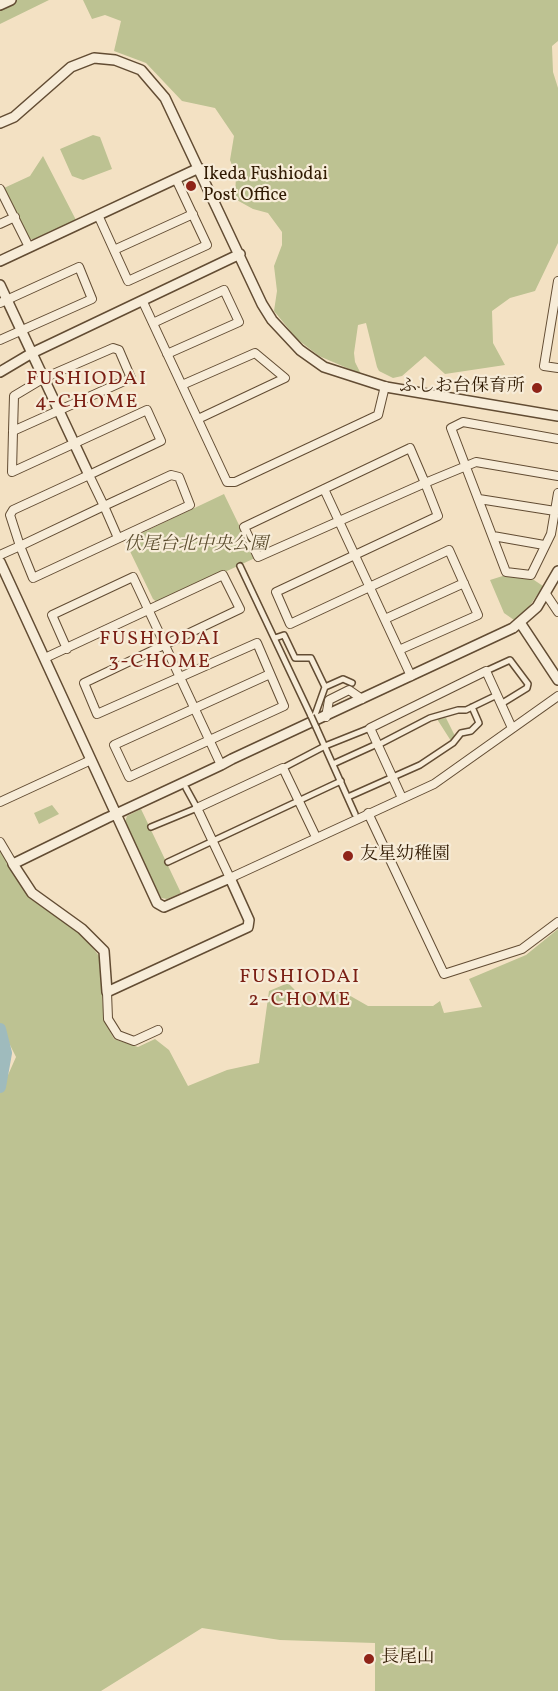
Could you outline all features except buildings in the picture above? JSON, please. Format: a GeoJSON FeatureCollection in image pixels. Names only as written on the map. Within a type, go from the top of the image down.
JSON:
{"type":"FeatureCollection","features":[{"type":"Feature","properties":{"kind":"street"},"geometry":{"type":"LineString","coordinates":[[0,5],[10,0]]}},
{"type":"Feature","properties":{"kind":"street"},"geometry":{"type":"LineString","coordinates":[[0,123],[14,117],[71,68],[94,58],[115,60],[141,70],[165,98],[262,304],[272,320],[300,350],[324,367],[385,386],[558,416]]}},
{"type":"Feature","properties":{"kind":"street"},"geometry":{"type":"LineString","coordinates":[[0,261],[199,168]]}},
{"type":"Feature","properties":{"kind":"street"},"geometry":{"type":"LineString","coordinates":[[98,215],[128,281],[207,245],[176,179]]}},
{"type":"Feature","properties":{"kind":"street"},"geometry":{"type":"LineString","coordinates":[[0,189],[29,247]]}},
{"type":"Feature","properties":{"kind":"street"},"geometry":{"type":"LineString","coordinates":[[114,250],[193,214]]}},
{"type":"Feature","properties":{"kind":"street"},"geometry":{"type":"LineString","coordinates":[[0,224],[15,217]]}},
{"type":"Feature","properties":{"kind":"street"},"geometry":{"type":"LineString","coordinates":[[0,372],[32,353],[240,254]]}},
{"type":"Feature","properties":{"kind":"street"},"geometry":{"type":"LineString","coordinates":[[0,340],[92,299],[79,267],[4,301]]}},
{"type":"Feature","properties":{"kind":"street"},"geometry":{"type":"LineString","coordinates":[[558,281],[544,366],[558,368]]}},
{"type":"Feature","properties":{"kind":"street"},"geometry":{"type":"LineString","coordinates":[[0,285],[4,301],[21,330],[118,538]]}},
{"type":"Feature","properties":{"kind":"street"},"geometry":{"type":"LineString","coordinates":[[153,323],[224,291],[239,322],[167,354]]}},
{"type":"Feature","properties":{"kind":"street"},"geometry":{"type":"LineString","coordinates":[[143,302],[227,482],[236,482],[378,415],[385,386]]}},
{"type":"Feature","properties":{"kind":"street"},"geometry":{"type":"LineString","coordinates":[[0,555],[20,546],[171,475],[179,477],[190,505],[33,578],[20,546],[10,515],[13,510],[161,441],[147,410],[12,472],[13,431],[14,396],[44,378],[113,348],[119,350],[131,378],[13,431]]}},
{"type":"Feature","properties":{"kind":"street"},"geometry":{"type":"LineString","coordinates":[[182,385],[255,353],[285,378],[198,419]]}},
{"type":"Feature","properties":{"kind":"street"},"geometry":{"type":"LineString","coordinates":[[558,439],[463,422],[452,428],[506,572],[531,575],[543,545],[551,534],[558,493]]}},
{"type":"Feature","properties":{"kind":"street"},"geometry":{"type":"LineString","coordinates":[[399,650],[478,615],[449,550],[290,624],[276,592],[438,516],[425,483],[410,448],[244,527],[258,557],[425,483],[476,462],[558,476]]}},
{"type":"Feature","properties":{"kind":"street"},"geometry":{"type":"LineString","coordinates":[[324,489],[411,676]]}},
{"type":"Feature","properties":{"kind":"street"},"geometry":{"type":"LineString","coordinates":[[479,499],[555,511]]}},
{"type":"Feature","properties":{"kind":"street"},"geometry":{"type":"LineString","coordinates":[[493,536],[543,545]]}},
{"type":"Feature","properties":{"kind":"street"},"geometry":{"type":"LineString","coordinates":[[0,562],[157,903],[164,907],[434,784],[558,696]]}},
{"type":"Feature","properties":{"kind":"street"},"geometry":{"type":"LineString","coordinates":[[240,566],[313,716],[356,814]]}},
{"type":"Feature","properties":{"kind":"street"},"geometry":{"type":"LineString","coordinates":[[13,864],[521,624],[546,594],[558,571]]}},
{"type":"Feature","properties":{"kind":"street"},"geometry":{"type":"LineString","coordinates":[[45,658],[223,574],[240,609],[84,683],[97,714],[257,643],[284,705],[129,777],[114,745],[270,674]]}},
{"type":"Feature","properties":{"kind":"street"},"geometry":{"type":"LineString","coordinates":[[67,649],[52,615],[133,577],[220,765]]}},
{"type":"Feature","properties":{"kind":"street"},"geometry":{"type":"LineString","coordinates":[[385,619],[464,584]]}},
{"type":"Feature","properties":{"kind":"street"},"geometry":{"type":"LineString","coordinates":[[546,594],[558,612]]}},
{"type":"Feature","properties":{"kind":"street"},"geometry":{"type":"LineString","coordinates":[[521,624],[558,680]]}},
{"type":"Feature","properties":{"kind":"street"},"geometry":{"type":"LineString","coordinates":[[274,638],[284,635],[295,658],[311,658],[325,687]]}},
{"type":"Feature","properties":{"kind":"street"},"geometry":{"type":"LineString","coordinates":[[151,827],[283,768],[325,746],[370,728],[510,660],[528,684],[526,688],[501,704]]}},
{"type":"Feature","properties":{"kind":"street"},"geometry":{"type":"LineString","coordinates":[[486,671],[512,728]]}},
{"type":"Feature","properties":{"kind":"street"},"geometry":{"type":"LineString","coordinates":[[313,716],[325,687],[343,679],[352,683]]}},
{"type":"Feature","properties":{"kind":"street"},"geometry":{"type":"LineString","coordinates":[[326,717],[329,700],[349,690],[362,699]]}},
{"type":"Feature","properties":{"kind":"street"},"geometry":{"type":"LineString","coordinates":[[333,764],[378,745],[430,718],[472,707],[497,695]]}},
{"type":"Feature","properties":{"kind":"street"},"geometry":{"type":"LineString","coordinates":[[348,797],[420,765],[453,742],[461,733],[471,731],[479,725],[472,707]]}},
{"type":"Feature","properties":{"kind":"street"},"geometry":{"type":"LineString","coordinates":[[370,728],[402,798]]}},
{"type":"Feature","properties":{"kind":"street"},"geometry":{"type":"LineString","coordinates":[[0,802],[91,760]]}},
{"type":"Feature","properties":{"kind":"street"},"geometry":{"type":"LineString","coordinates":[[283,768],[316,837]]}},
{"type":"Feature","properties":{"kind":"street"},"geometry":{"type":"LineString","coordinates":[[168,862],[341,782]]}},
{"type":"Feature","properties":{"kind":"street"},"geometry":{"type":"LineString","coordinates":[[107,992],[248,927],[249,920],[186,788]]}},
{"type":"Feature","properties":{"kind":"street"},"geometry":{"type":"LineString","coordinates":[[368,813],[444,975],[522,949],[558,922]]}},
{"type":"Feature","properties":{"kind":"street"},"geometry":{"type":"LineString","coordinates":[[0,842],[33,893],[82,929],[104,951],[108,1019],[118,1035],[134,1041],[158,1030]]}},
{"type":"Feature","properties":{"kind":"green space"},"geometry":{"type":"Polygon","coordinates":[[[0,0],[49,0],[0,24],[0,0]]]}},
{"type":"Feature","properties":{"kind":"green space"},"geometry":{"type":"Polygon","coordinates":[[[83,0],[558,0],[558,41],[552,46],[553,72],[558,88],[558,243],[535,291],[510,298],[492,311],[493,343],[505,365],[445,374],[425,356],[402,376],[393,378],[379,371],[377,367],[366,323],[358,325],[354,353],[355,362],[361,374],[319,356],[297,339],[274,311],[277,291],[274,266],[282,245],[282,232],[268,213],[253,209],[235,199],[236,175],[230,160],[234,136],[215,108],[182,101],[146,63],[114,51],[121,21],[105,15],[92,19],[83,0]]]}},
{"type":"Feature","properties":{"kind":"green space"},"geometry":{"type":"Polygon","coordinates":[[[93,135],[100,137],[112,169],[83,180],[72,176],[60,149],[93,135]]]}},
{"type":"Feature","properties":{"kind":"green space"},"geometry":{"type":"Polygon","coordinates":[[[43,156],[76,220],[34,239],[28,239],[4,188],[30,176],[43,156]]]}},
{"type":"Feature","properties":{"kind":"green space","name":"伏尾台北中央公園"},"geometry":{"type":"Polygon","coordinates":[[[224,494],[255,558],[158,603],[153,599],[125,541],[224,494]]]}},
{"type":"Feature","properties":{"kind":"green space"},"geometry":{"type":"Polygon","coordinates":[[[509,574],[531,578],[543,586],[529,607],[514,620],[504,613],[490,580],[509,574]]]}},
{"type":"Feature","properties":{"kind":"green space"},"geometry":{"type":"Polygon","coordinates":[[[446,718],[455,736],[451,741],[437,719],[446,718]]]}},
{"type":"Feature","properties":{"kind":"green space"},"geometry":{"type":"Polygon","coordinates":[[[52,805],[59,814],[39,824],[34,813],[52,805]]]}},
{"type":"Feature","properties":{"kind":"green space"},"geometry":{"type":"Polygon","coordinates":[[[141,809],[181,893],[167,899],[161,898],[125,822],[127,816],[141,809]]]}},
{"type":"Feature","properties":{"kind":"green space"},"geometry":{"type":"Polygon","coordinates":[[[0,851],[31,899],[82,934],[99,956],[104,1020],[114,1039],[138,1047],[155,1039],[169,1050],[188,1086],[227,1070],[259,1063],[269,991],[288,983],[300,995],[340,990],[368,1006],[433,1006],[440,1001],[444,1013],[482,1007],[469,979],[526,955],[558,929],[558,1691],[375,1691],[375,1643],[280,1640],[202,1628],[101,1691],[0,1691],[0,1093],[16,1057],[0,1025],[0,851]]]}},
{"type":"Feature","properties":{"kind":"waterway"},"geometry":{"type":"LineString","coordinates":[[0,1029],[6,1053],[0,1087]]}},
{"type":"Feature","properties":{"kind":"place","name":"Ikeda Fushiodai Post Office"},"geometry":{"type":"Point","coordinates":[191,186]}},
{"type":"Feature","properties":{"kind":"place","name":"ふしお台保育所"},"geometry":{"type":"Point","coordinates":[537,388]}},
{"type":"Feature","properties":{"kind":"place","name":"友星幼稚園"},"geometry":{"type":"Point","coordinates":[348,856]}},
{"type":"Feature","properties":{"kind":"place","name":"長尾山"},"geometry":{"type":"Point","coordinates":[369,1659]}},
{"type":"Feature","properties":{"kind":"district","name":"FUSHIODAI 4-CHOME"},"geometry":{"type":"Point","coordinates":[87,392]}},
{"type":"Feature","properties":{"kind":"district","name":"FUSHIODAI 3-CHOME"},"geometry":{"type":"Point","coordinates":[160,652]}},
{"type":"Feature","properties":{"kind":"district","name":"FUSHIODAI 2-CHOME"},"geometry":{"type":"Point","coordinates":[300,990]}}]}
